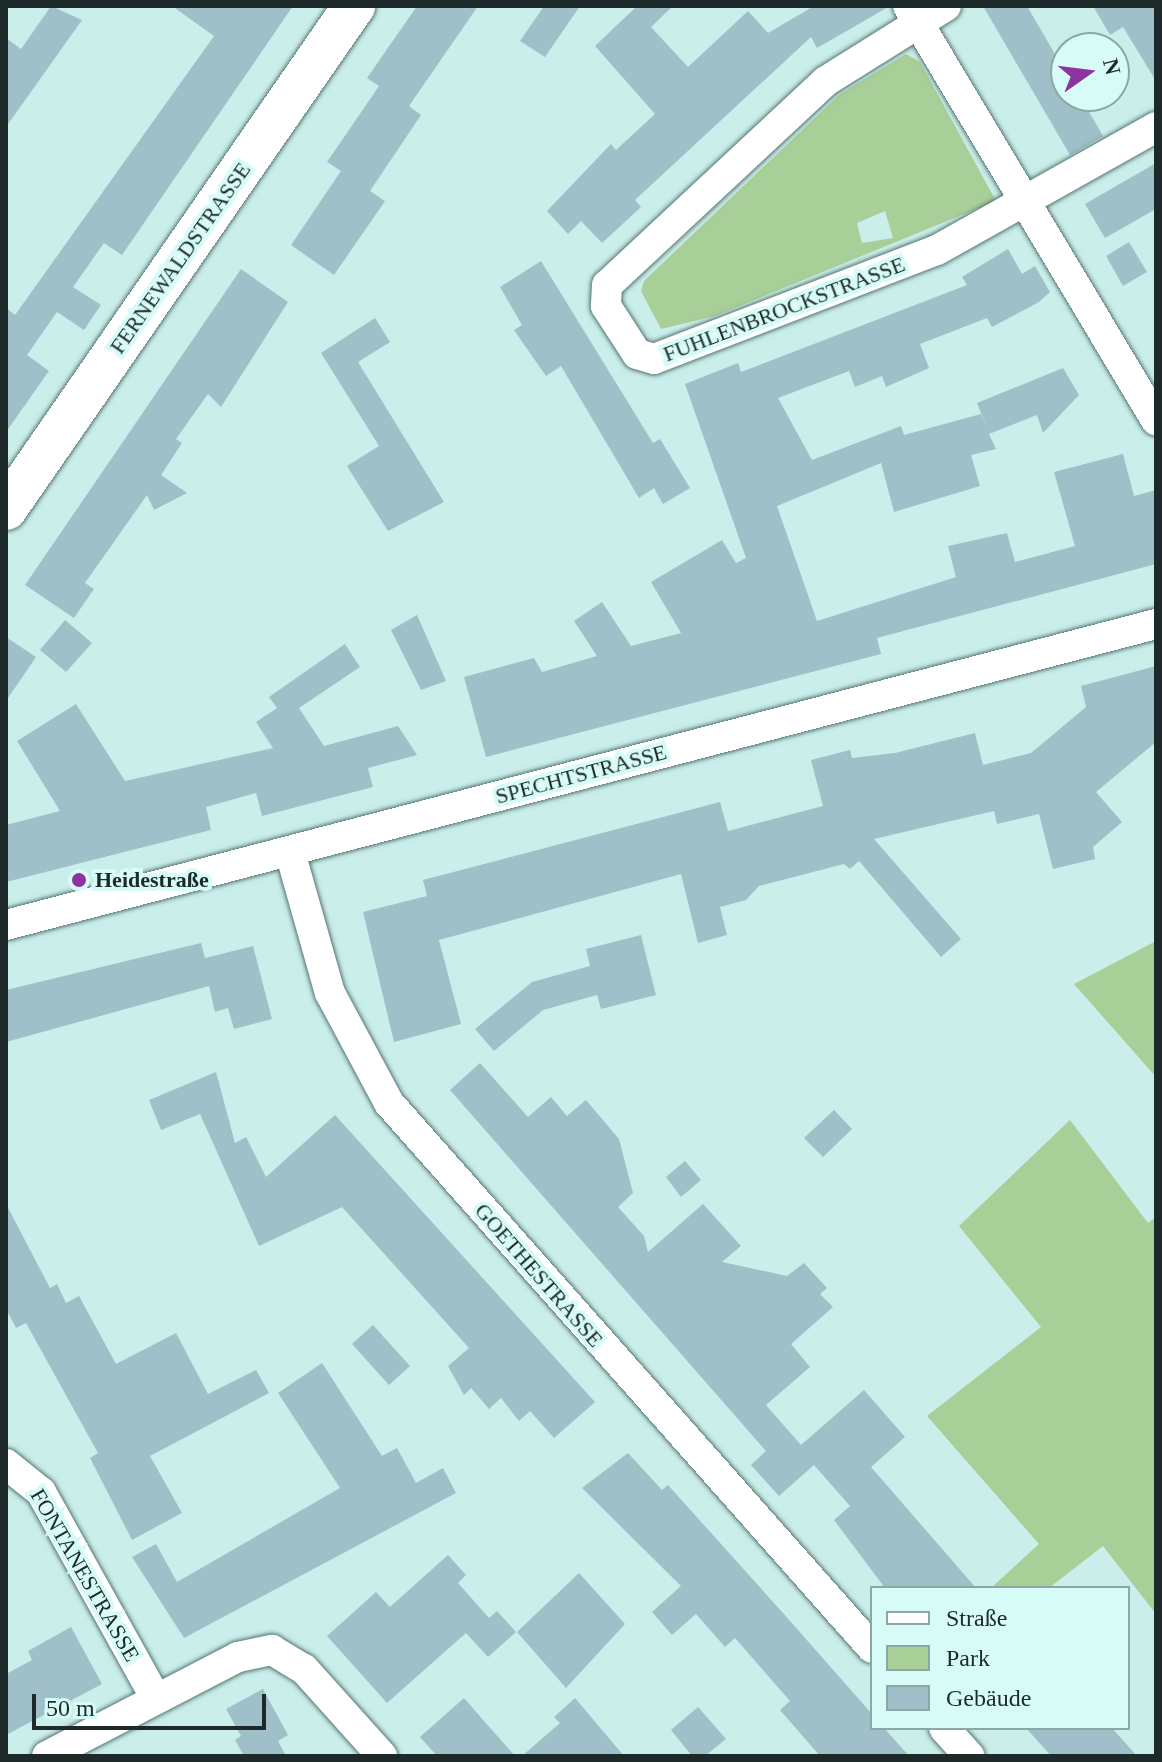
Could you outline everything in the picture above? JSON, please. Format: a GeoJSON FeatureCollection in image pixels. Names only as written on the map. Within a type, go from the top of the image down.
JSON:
{"type":"FeatureCollection","features":[{"type":"Feature","properties":{"kind":"street","name":"FERNEWALDSTRASSE"},"geometry":{"type":"LineString","coordinates":[[6,509],[354,6]]}},
{"type":"Feature","properties":{"kind":"street","name":"FUHLENBROCKSTRASSE"},"geometry":{"type":"LineString","coordinates":[[1156,127],[1024,200],[937,250],[654,359],[637,354],[606,306],[607,285],[826,81],[925,12],[1024,200],[1156,421]]}},
{"type":"Feature","properties":{"kind":"street","name":"SPECHTSTRASSE"},"geometry":{"type":"LineString","coordinates":[[6,925],[1156,624]]}},
{"type":"Feature","properties":{"kind":"street","name":"GOETHESTRASSE"},"geometry":{"type":"LineString","coordinates":[[290,852],[330,993],[389,1103],[870,1646]]}},
{"type":"Feature","properties":{"kind":"street","name":"FONTANESTRASSE"},"geometry":{"type":"LineString","coordinates":[[6,1464],[41,1492],[155,1697]]}},
{"type":"Feature","properties":{"kind":"street"},"geometry":{"type":"LineString","coordinates":[[47,1756],[155,1697],[255,1650],[272,1650],[304,1669],[382,1756]]}},
{"type":"Feature","properties":{"kind":"street"},"geometry":{"type":"LineString","coordinates":[[946,1730],[969,1756]]}},
{"type":"Feature","properties":{"kind":"green space"},"geometry":{"type":"Polygon","coordinates":[[[906,54],[920,62],[996,201],[715,316],[661,329],[641,291],[644,281],[839,95],[906,54]],[[885,211],[857,223],[862,243],[893,238],[885,211]]]}},
{"type":"Feature","properties":{"kind":"green space"},"geometry":{"type":"Polygon","coordinates":[[[1156,941],[1156,1077],[1074,984],[1156,941]]]}},
{"type":"Feature","properties":{"kind":"green space"},"geometry":{"type":"Polygon","coordinates":[[[1070,1120],[1148,1223],[1156,1217],[1156,1614],[1103,1546],[1052,1586],[993,1586],[1039,1544],[927,1416],[1041,1327],[959,1226],[1070,1120]]]}},
{"type":"Feature","properties":{"kind":"building"},"geometry":{"type":"Polygon","coordinates":[[[51,6],[82,20],[6,127],[6,38],[21,49],[51,6]]]}},
{"type":"Feature","properties":{"kind":"building"},"geometry":{"type":"Polygon","coordinates":[[[172,6],[293,6],[122,255],[104,243],[73,287],[101,305],[84,330],[57,312],[27,355],[49,371],[6,432],[6,308],[15,315],[214,36],[172,6]]]}},
{"type":"Feature","properties":{"kind":"building"},"geometry":{"type":"Polygon","coordinates":[[[417,6],[478,6],[409,106],[421,115],[370,191],[385,201],[334,275],[291,245],[341,171],[327,162],[379,86],[367,78],[417,6]]]}},
{"type":"Feature","properties":{"kind":"building"},"geometry":{"type":"Polygon","coordinates":[[[544,6],[580,6],[545,57],[520,41],[544,6]]]}},
{"type":"Feature","properties":{"kind":"building"},"geometry":{"type":"Polygon","coordinates":[[[637,6],[673,6],[651,27],[688,67],[748,11],[768,33],[814,6],[890,6],[817,48],[811,37],[635,200],[641,207],[602,243],[581,221],[568,234],[547,211],[611,144],[616,150],[655,114],[595,46],[637,6]]]}},
{"type":"Feature","properties":{"kind":"building"},"geometry":{"type":"Polygon","coordinates":[[[983,6],[1027,6],[1050,46],[1050,112],[1089,112],[1103,136],[1070,155],[983,6]]]}},
{"type":"Feature","properties":{"kind":"building"},"geometry":{"type":"Polygon","coordinates":[[[1093,6],[1156,6],[1156,81],[1130,38],[1130,32],[1123,27],[1108,32],[1093,6]]]}},
{"type":"Feature","properties":{"kind":"building"},"geometry":{"type":"Polygon","coordinates":[[[1156,163],[1156,209],[1105,238],[1085,204],[1156,163]]]}},
{"type":"Feature","properties":{"kind":"building"},"geometry":{"type":"Polygon","coordinates":[[[1129,242],[1147,272],[1123,286],[1106,256],[1129,242]]]}},
{"type":"Feature","properties":{"kind":"building"},"geometry":{"type":"Polygon","coordinates":[[[1008,249],[1022,274],[1035,266],[1050,292],[1039,302],[992,327],[987,318],[920,344],[929,368],[886,387],[882,376],[855,387],[849,371],[778,398],[812,460],[901,426],[904,435],[981,414],[989,433],[977,403],[1063,368],[1079,395],[1043,433],[1037,415],[989,434],[996,449],[971,455],[980,486],[894,512],[881,463],[777,506],[817,621],[956,577],[948,546],[1007,533],[1015,562],[1075,546],[1054,472],[1123,454],[1134,496],[1156,490],[1156,564],[877,638],[881,654],[486,757],[464,677],[534,658],[542,672],[597,656],[574,621],[602,602],[631,646],[681,633],[651,582],[722,540],[736,563],[746,558],[685,384],[738,363],[741,372],[967,285],[962,277],[1008,249]]]}},
{"type":"Feature","properties":{"kind":"building"},"geometry":{"type":"Polygon","coordinates":[[[541,261],[653,443],[660,439],[690,488],[663,504],[654,488],[639,498],[561,366],[546,376],[514,330],[522,325],[500,287],[541,261]]]}},
{"type":"Feature","properties":{"kind":"building"},"geometry":{"type":"Polygon","coordinates":[[[241,269],[288,302],[221,407],[208,394],[176,439],[182,443],[161,475],[187,493],[154,510],[147,495],[85,583],[94,589],[74,618],[25,585],[241,269]]]}},
{"type":"Feature","properties":{"kind":"building"},"geometry":{"type":"Polygon","coordinates":[[[375,318],[390,342],[358,362],[444,502],[388,531],[347,466],[379,446],[321,353],[375,318]]]}},
{"type":"Feature","properties":{"kind":"building"},"geometry":{"type":"Polygon","coordinates":[[[417,615],[446,681],[421,690],[391,630],[417,615]]]}},
{"type":"Feature","properties":{"kind":"building"},"geometry":{"type":"Polygon","coordinates":[[[65,620],[92,643],[66,672],[40,650],[65,620]]]}},
{"type":"Feature","properties":{"kind":"building"},"geometry":{"type":"Polygon","coordinates":[[[6,637],[36,657],[6,701],[6,637]]]}},
{"type":"Feature","properties":{"kind":"building"},"geometry":{"type":"Polygon","coordinates":[[[345,644],[360,667],[299,708],[324,746],[398,726],[417,755],[368,768],[373,787],[262,816],[256,793],[206,807],[211,830],[6,882],[6,825],[60,811],[17,741],[76,704],[125,781],[273,748],[256,722],[277,708],[269,697],[345,644]]]}},
{"type":"Feature","properties":{"kind":"building"},"geometry":{"type":"Polygon","coordinates":[[[1156,666],[1156,742],[1096,792],[1122,822],[1093,847],[1095,859],[1053,869],[1039,814],[997,824],[994,811],[874,839],[961,939],[941,957],[859,861],[850,869],[844,864],[759,886],[746,900],[720,907],[727,935],[698,943],[681,874],[439,940],[461,1024],[394,1042],[363,912],[427,896],[423,880],[720,802],[728,831],[823,806],[811,760],[850,750],[852,758],[895,753],[975,733],[983,765],[1031,753],[1086,707],[1081,686],[1156,666]]]}},
{"type":"Feature","properties":{"kind":"building"},"geometry":{"type":"Polygon","coordinates":[[[641,935],[656,995],[601,1009],[597,995],[543,1010],[494,1051],[475,1029],[532,982],[590,966],[586,949],[641,935]]]}},
{"type":"Feature","properties":{"kind":"building"},"geometry":{"type":"Polygon","coordinates":[[[201,943],[205,958],[253,946],[272,1019],[234,1029],[228,1008],[215,1012],[209,986],[6,1042],[6,990],[201,943]]]}},
{"type":"Feature","properties":{"kind":"building"},"geometry":{"type":"Polygon","coordinates":[[[480,1063],[528,1117],[551,1097],[567,1116],[586,1100],[619,1139],[633,1193],[618,1207],[644,1236],[648,1252],[703,1204],[741,1246],[722,1262],[787,1276],[804,1263],[827,1288],[820,1294],[833,1307],[791,1344],[810,1367],[766,1405],[801,1445],[864,1390],[905,1437],[871,1467],[974,1586],[884,1586],[834,1520],[850,1506],[814,1465],[779,1496],[751,1465],[766,1451],[450,1090],[480,1063]]]}},
{"type":"Feature","properties":{"kind":"building"},"geometry":{"type":"Polygon","coordinates":[[[216,1072],[235,1143],[246,1137],[266,1177],[335,1115],[595,1402],[554,1438],[530,1411],[519,1421],[501,1398],[489,1409],[471,1388],[464,1395],[448,1366],[469,1348],[342,1207],[259,1246],[200,1114],[161,1130],[149,1100],[216,1072]]]}},
{"type":"Feature","properties":{"kind":"building"},"geometry":{"type":"Polygon","coordinates":[[[834,1110],[852,1129],[823,1157],[804,1138],[834,1110]]]}},
{"type":"Feature","properties":{"kind":"building"},"geometry":{"type":"Polygon","coordinates":[[[685,1161],[701,1180],[681,1197],[666,1177],[685,1161]]]}},
{"type":"Feature","properties":{"kind":"building"},"geometry":{"type":"Polygon","coordinates":[[[6,1204],[50,1288],[57,1284],[66,1303],[79,1296],[116,1364],[176,1333],[208,1394],[256,1370],[269,1393],[150,1456],[182,1513],[132,1540],[90,1458],[98,1453],[26,1323],[16,1328],[6,1309],[6,1204]]]}},
{"type":"Feature","properties":{"kind":"building"},"geometry":{"type":"Polygon","coordinates":[[[373,1325],[410,1366],[389,1385],[352,1344],[373,1325]]]}},
{"type":"Feature","properties":{"kind":"building"},"geometry":{"type":"Polygon","coordinates":[[[322,1363],[382,1456],[397,1448],[416,1483],[443,1468],[456,1493],[184,1638],[132,1557],[156,1544],[177,1582],[340,1488],[278,1393],[322,1363]]]}},
{"type":"Feature","properties":{"kind":"building"},"geometry":{"type":"Polygon","coordinates":[[[628,1453],[662,1490],[668,1485],[870,1712],[870,1730],[886,1730],[909,1756],[820,1756],[780,1710],[790,1701],[735,1638],[725,1647],[696,1614],[672,1635],[652,1612],[681,1586],[582,1488],[628,1453]]]}},
{"type":"Feature","properties":{"kind":"building"},"geometry":{"type":"Polygon","coordinates":[[[448,1555],[466,1575],[458,1583],[489,1618],[497,1611],[516,1632],[488,1657],[466,1633],[387,1703],[327,1636],[376,1592],[390,1607],[448,1555]]]}},
{"type":"Feature","properties":{"kind":"building"},"geometry":{"type":"Polygon","coordinates":[[[579,1573],[625,1624],[566,1688],[517,1632],[579,1573]]]}},
{"type":"Feature","properties":{"kind":"building"},"geometry":{"type":"Polygon","coordinates":[[[71,1627],[102,1684],[6,1735],[6,1674],[32,1660],[28,1651],[71,1627]]]}},
{"type":"Feature","properties":{"kind":"building"},"geometry":{"type":"Polygon","coordinates":[[[263,1689],[288,1735],[278,1741],[286,1756],[244,1756],[235,1740],[241,1736],[226,1709],[263,1689]]]}},
{"type":"Feature","properties":{"kind":"building"},"geometry":{"type":"Polygon","coordinates":[[[464,1698],[515,1756],[437,1756],[420,1737],[464,1698]]]}},
{"type":"Feature","properties":{"kind":"building"},"geometry":{"type":"Polygon","coordinates":[[[575,1698],[624,1756],[522,1756],[560,1723],[554,1717],[575,1698]]]}},
{"type":"Feature","properties":{"kind":"building"},"geometry":{"type":"Polygon","coordinates":[[[698,1707],[726,1739],[705,1756],[692,1756],[671,1730],[698,1707]]]}},
{"type":"Feature","properties":{"kind":"building"},"geometry":{"type":"Polygon","coordinates":[[[1028,1730],[1114,1730],[1137,1756],[1051,1756],[1028,1730]]]}},
{"type":"Feature","properties":{"kind":"place","name":"Heidestraße"},"geometry":{"type":"Point","coordinates":[79,880]}}]}
